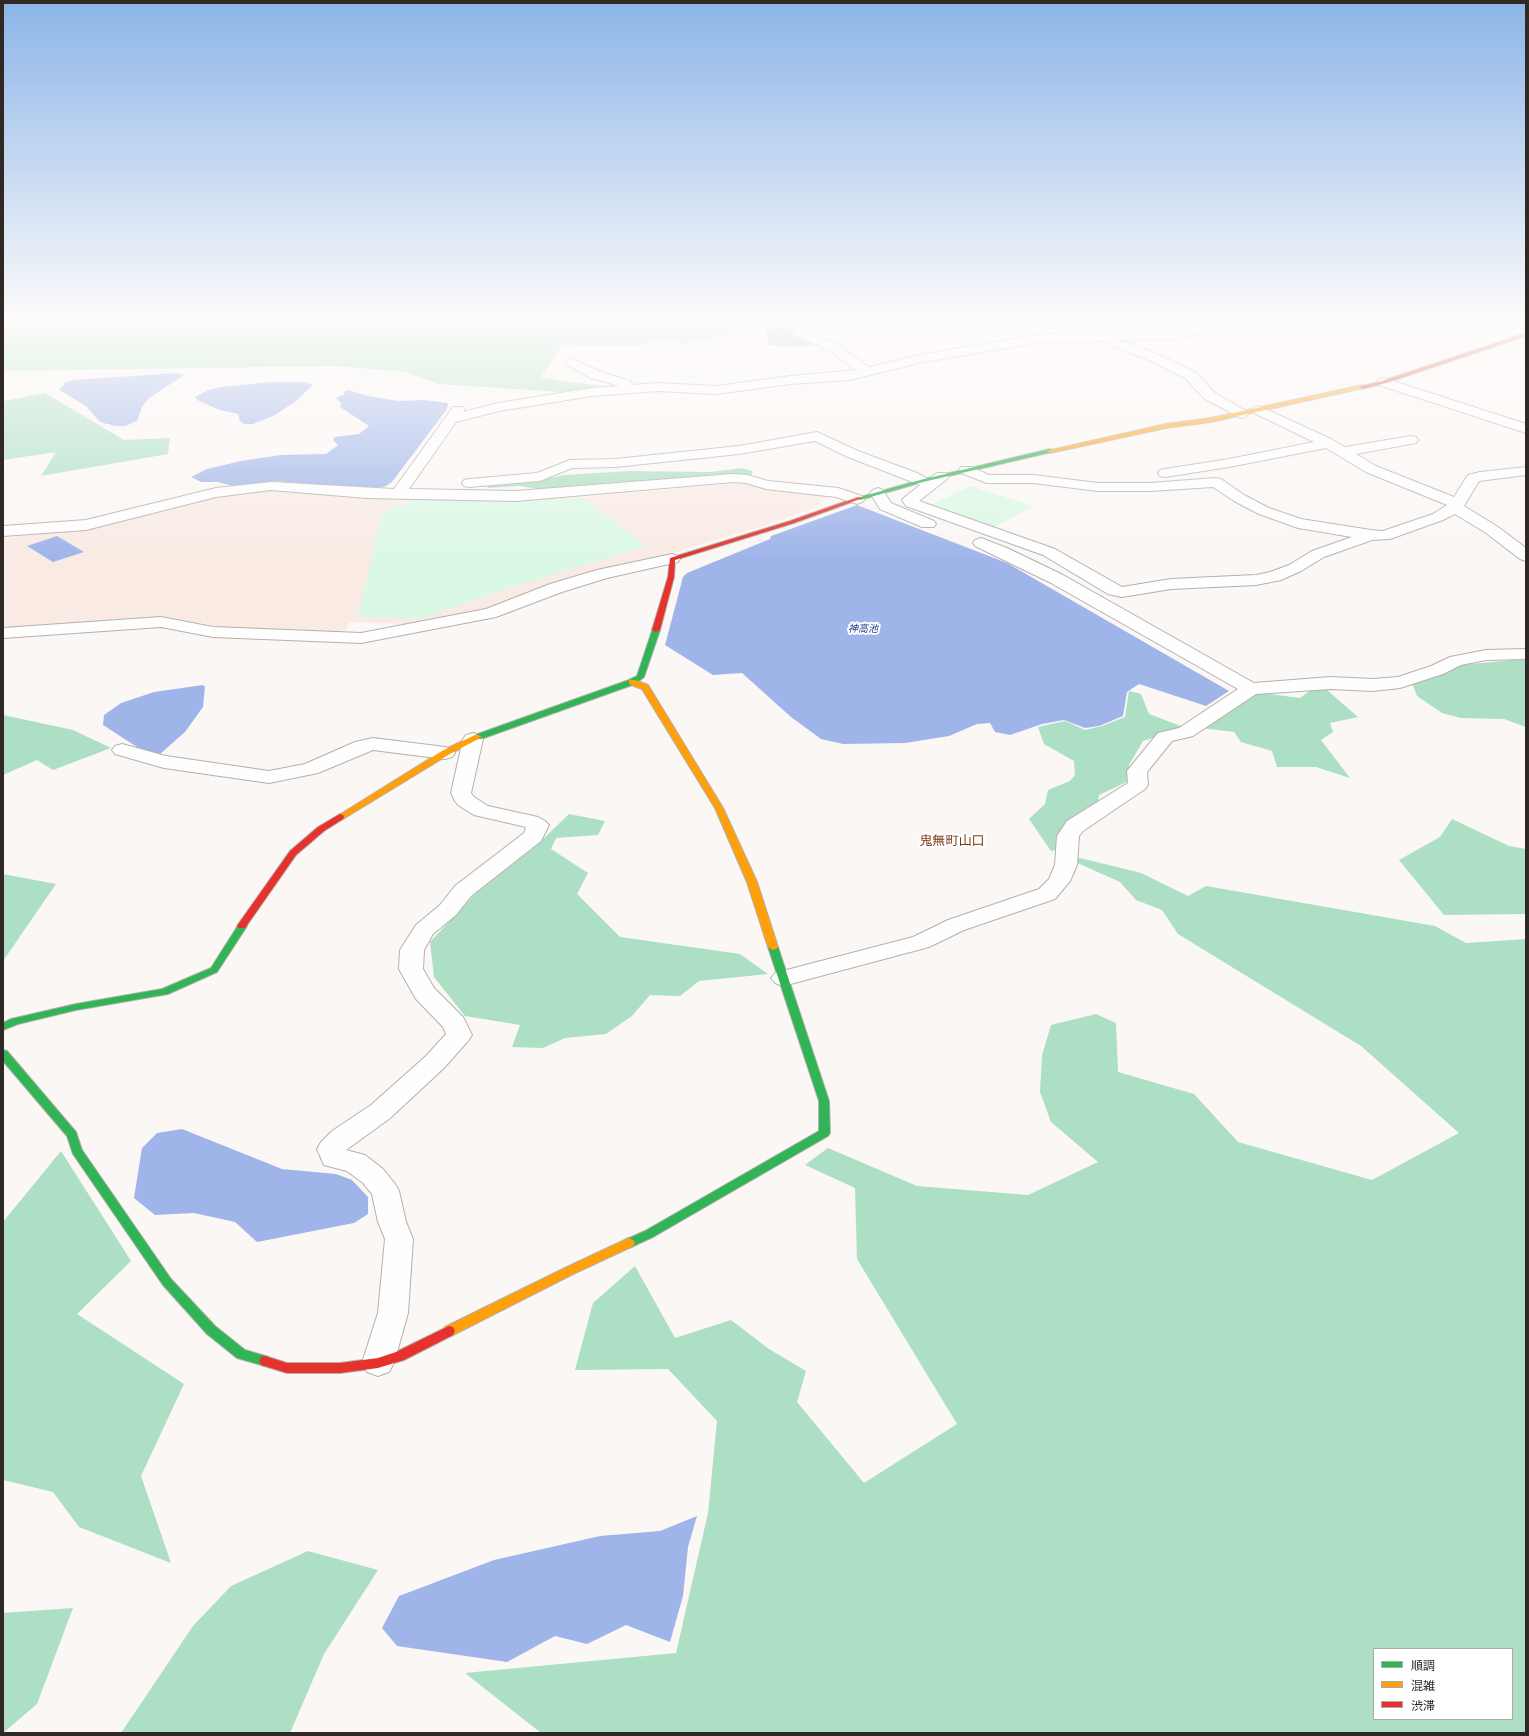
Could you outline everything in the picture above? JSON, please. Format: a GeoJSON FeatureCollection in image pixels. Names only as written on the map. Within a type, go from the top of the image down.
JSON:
{"type":"FeatureCollection","features":[{"type":"Feature","properties":{"kind":"street"},"geometry":{"type":"LineString","coordinates":[[401,490],[456,414],[561,397]]}},
{"type":"Feature","properties":{"kind":"street"},"geometry":{"type":"LineString","coordinates":[[1212,397],[1241,414]]}},
{"type":"Feature","properties":{"kind":"street"},"geometry":{"type":"LineString","coordinates":[[3,633],[161,622],[213,632],[361,638],[490,613],[556,588],[603,574],[672,559],[792,522],[857,498],[922,481],[1166,426],[1211,420],[1317,397]]}},
{"type":"Feature","properties":{"kind":"street"},"geometry":{"type":"LineString","coordinates":[[1429,397],[1526,429]]}},
{"type":"Feature","properties":{"kind":"street"},"geometry":{"type":"LineString","coordinates":[[1259,410],[1328,443],[1371,469],[1456,505],[1526,556]]}},
{"type":"Feature","properties":{"kind":"street"},"geometry":{"type":"LineString","coordinates":[[3,531],[86,525],[216,493],[271,486],[367,493],[401,490],[540,477],[570,464],[615,463],[739,450],[817,436],[853,454],[922,481]]}},
{"type":"Feature","properties":{"kind":"street"},"geometry":{"type":"LineString","coordinates":[[1343,452],[1411,440]]}},
{"type":"Feature","properties":{"kind":"street"},"geometry":{"type":"LineString","coordinates":[[1068,484],[1140,477],[1229,463],[1328,443]]}},
{"type":"Feature","properties":{"kind":"street"},"geometry":{"type":"LineString","coordinates":[[966,470],[987,479],[1033,479],[1098,487],[1150,487],[1216,482],[1239,498],[1264,511],[1298,523],[1384,536],[1438,517],[1456,505],[1473,478],[1526,471]]}},
{"type":"Feature","properties":{"kind":"street"},"geometry":{"type":"LineString","coordinates":[[942,476],[910,500],[911,503],[1049,552],[1114,590],[1122,592],[1171,584],[1256,580],[1275,576],[1295,568],[1318,554],[1371,535]]}},
{"type":"Feature","properties":{"kind":"street"},"geometry":{"type":"LineString","coordinates":[[401,490],[516,496],[733,478],[748,479],[766,486],[838,494],[857,498]]}},
{"type":"Feature","properties":{"kind":"street"},"geometry":{"type":"LineString","coordinates":[[878,493],[885,506],[894,511],[1002,551],[1057,579],[1251,689]]}},
{"type":"Feature","properties":{"kind":"street"},"geometry":{"type":"LineString","coordinates":[[7,1022],[76,1007],[164,992],[214,970],[225,951],[293,853],[321,829],[445,753],[473,739],[632,682],[640,677],[671,578],[672,559]]}},
{"type":"Feature","properties":{"kind":"street"},"geometry":{"type":"LineString","coordinates":[[345,626],[394,631]]}},
{"type":"Feature","properties":{"kind":"street"},"geometry":{"type":"LineString","coordinates":[[783,978],[921,942],[956,925],[1047,894],[1060,881],[1066,866],[1068,836],[1075,826],[1138,785],[1137,771],[1165,737],[1186,732],[1251,689],[1330,683],[1373,685],[1400,682],[1437,670],[1456,661],[1486,655],[1526,654]]}},
{"type":"Feature","properties":{"kind":"street"},"geometry":{"type":"LineString","coordinates":[[3,1054],[72,1135],[77,1151],[166,1282],[211,1330],[241,1354],[287,1368],[340,1368],[378,1363],[400,1356],[569,1271],[648,1234],[824,1133],[824,1102],[752,882],[719,808],[645,687],[632,682]]}},
{"type":"Feature","properties":{"kind":"street"},"geometry":{"type":"LineString","coordinates":[[378,1363],[393,1313],[399,1240],[392,1222],[385,1191],[373,1176],[355,1162],[334,1158],[331,1149],[342,1138],[380,1112],[435,1062],[458,1035],[454,1023],[425,993],[411,969],[412,950],[424,930],[448,910],[463,891],[533,836],[538,825],[531,821],[481,811],[465,801],[461,793],[473,739]]}},
{"type":"Feature","properties":{"kind":"street"},"geometry":{"type":"LineString","coordinates":[[122,750],[164,762],[269,777],[311,769],[362,746],[373,744],[445,753]]}},
{"type":"Feature","properties":{"kind":"shaded area"},"geometry":{"type":"Polygon","coordinates":[[[746,482],[777,492],[828,496],[814,508],[766,525],[672,553],[569,580],[491,609],[411,624],[350,622],[344,632],[246,631],[176,619],[160,619],[3,628],[3,538],[93,528],[157,513],[214,497],[266,489],[494,501],[586,497],[746,482]]]}},
{"type":"Feature","properties":{"kind":"green space"},"geometry":{"type":"Polygon","coordinates":[[[24,397],[52,397],[124,440],[170,438],[168,454],[41,476],[56,452],[3,460],[3,401],[24,397]]]}},
{"type":"Feature","properties":{"kind":"green space"},"geometry":{"type":"Polygon","coordinates":[[[742,468],[753,471],[751,476],[538,489],[520,486],[487,488],[490,484],[545,479],[564,475],[629,471],[711,472],[742,468]]]}},
{"type":"Feature","properties":{"kind":"green space"},"geometry":{"type":"Polygon","coordinates":[[[971,486],[1033,506],[991,529],[927,507],[971,486]]]}},
{"type":"Feature","properties":{"kind":"green space"},"geometry":{"type":"Polygon","coordinates":[[[583,498],[647,546],[497,592],[421,619],[358,617],[383,511],[422,499],[494,502],[583,498]]]}},
{"type":"Feature","properties":{"kind":"green space"},"geometry":{"type":"Polygon","coordinates":[[[1526,659],[1526,727],[1504,719],[1461,718],[1442,713],[1417,696],[1412,683],[1460,665],[1526,659]]]}},
{"type":"Feature","properties":{"kind":"green space"},"geometry":{"type":"Polygon","coordinates":[[[1311,690],[1327,690],[1358,717],[1330,723],[1333,732],[1321,740],[1350,778],[1316,767],[1277,767],[1272,751],[1241,742],[1234,732],[1201,728],[1254,692],[1300,698],[1311,690]]]}},
{"type":"Feature","properties":{"kind":"green space"},"geometry":{"type":"Polygon","coordinates":[[[1129,691],[1141,694],[1149,714],[1186,728],[1143,741],[1129,765],[1133,779],[1099,795],[1097,807],[1060,849],[1051,851],[1029,819],[1045,804],[1048,790],[1070,781],[1075,775],[1074,761],[1044,744],[1038,727],[1065,721],[1085,730],[1102,726],[1125,717],[1129,691]]]}},
{"type":"Feature","properties":{"kind":"green space"},"geometry":{"type":"Polygon","coordinates":[[[3,715],[73,730],[111,748],[53,770],[37,760],[3,775],[3,715]]]}},
{"type":"Feature","properties":{"kind":"green space"},"geometry":{"type":"Polygon","coordinates":[[[569,814],[605,821],[598,835],[556,838],[551,849],[588,873],[577,894],[620,937],[740,954],[768,974],[699,981],[680,996],[650,995],[632,1016],[606,1034],[565,1038],[543,1048],[512,1047],[520,1025],[465,1016],[434,977],[430,942],[476,893],[536,846],[569,814]]]}},
{"type":"Feature","properties":{"kind":"green space"},"geometry":{"type":"Polygon","coordinates":[[[1452,819],[1509,846],[1526,849],[1526,914],[1444,915],[1399,860],[1440,837],[1452,819]]]}},
{"type":"Feature","properties":{"kind":"green space"},"geometry":{"type":"Polygon","coordinates":[[[1076,857],[1141,873],[1188,896],[1206,886],[1435,926],[1466,943],[1526,939],[1526,1733],[541,1733],[465,1673],[676,1653],[708,1513],[717,1421],[668,1369],[575,1370],[593,1303],[635,1266],[675,1338],[731,1320],[769,1349],[806,1371],[797,1402],[864,1483],[957,1424],[857,1259],[855,1188],[805,1165],[828,1148],[917,1186],[1028,1195],[1098,1162],[1051,1122],[1040,1092],[1042,1055],[1051,1025],[1096,1014],[1116,1023],[1118,1072],[1194,1094],[1238,1142],[1372,1180],[1459,1133],[1361,1046],[1178,934],[1162,910],[1136,900],[1120,882],[1073,861],[1076,857]]]}},
{"type":"Feature","properties":{"kind":"green space"},"geometry":{"type":"Polygon","coordinates":[[[3,874],[56,884],[3,961],[3,874]]]}},
{"type":"Feature","properties":{"kind":"green space"},"geometry":{"type":"Polygon","coordinates":[[[61,1151],[131,1261],[77,1314],[184,1384],[141,1476],[171,1563],[79,1527],[53,1492],[3,1480],[3,1222],[61,1151]]]}},
{"type":"Feature","properties":{"kind":"green space"},"geometry":{"type":"Polygon","coordinates":[[[308,1551],[378,1570],[324,1654],[290,1733],[121,1733],[193,1626],[231,1586],[308,1551]]]}},
{"type":"Feature","properties":{"kind":"green space"},"geometry":{"type":"Polygon","coordinates":[[[73,1608],[37,1704],[3,1733],[3,1613],[73,1608]]]}},
{"type":"Feature","properties":{"kind":"water"},"geometry":{"type":"Polygon","coordinates":[[[71,397],[151,397],[142,407],[137,421],[125,426],[115,426],[100,422],[86,406],[71,397]]]}},
{"type":"Feature","properties":{"kind":"water"},"geometry":{"type":"Polygon","coordinates":[[[195,397],[300,397],[275,415],[253,424],[244,424],[240,421],[238,414],[220,410],[197,400],[195,397]]]}},
{"type":"Feature","properties":{"kind":"water"},"geometry":{"type":"Polygon","coordinates":[[[374,397],[398,401],[423,400],[448,403],[447,409],[392,482],[384,487],[361,488],[276,481],[233,486],[218,482],[201,482],[191,477],[207,469],[241,461],[281,455],[326,454],[338,445],[333,440],[335,437],[359,434],[369,426],[340,407],[341,403],[336,398],[374,397]]]}},
{"type":"Feature","properties":{"kind":"water","name":"神高池"},"geometry":{"type":"Polygon","coordinates":[[[857,505],[1007,563],[1229,691],[1206,706],[1139,684],[1127,692],[1123,716],[1099,726],[1085,728],[1064,720],[1042,724],[1010,735],[995,732],[990,723],[977,724],[949,736],[905,743],[843,744],[821,739],[791,717],[742,673],[713,675],[665,645],[683,577],[687,573],[770,539],[771,536],[857,505]]]}},
{"type":"Feature","properties":{"kind":"water"},"geometry":{"type":"Polygon","coordinates":[[[57,536],[84,552],[53,562],[27,546],[57,536]]]}},
{"type":"Feature","properties":{"kind":"water"},"geometry":{"type":"Polygon","coordinates":[[[203,685],[205,687],[203,707],[185,732],[159,755],[137,747],[103,725],[104,715],[121,703],[154,692],[203,685]]]}},
{"type":"Feature","properties":{"kind":"water"},"geometry":{"type":"Polygon","coordinates":[[[182,1129],[282,1169],[336,1174],[352,1180],[368,1197],[368,1214],[354,1223],[257,1242],[235,1222],[194,1213],[155,1215],[134,1198],[142,1148],[157,1133],[182,1129]]]}},
{"type":"Feature","properties":{"kind":"water"},"geometry":{"type":"Polygon","coordinates":[[[697,1516],[688,1547],[683,1596],[670,1642],[626,1625],[587,1644],[555,1636],[507,1662],[397,1646],[382,1628],[399,1596],[494,1560],[600,1536],[660,1531],[697,1516]]]}},
{"type":"Feature","properties":{"kind":"traffic: fast"},"geometry":{"type":"LineString","coordinates":[[860,498],[922,481],[1050,451]]}},
{"type":"Feature","properties":{"kind":"traffic: fast"},"geometry":{"type":"LineString","coordinates":[[478,737],[632,682],[640,677],[656,630]]}},
{"type":"Feature","properties":{"kind":"traffic: fast"},"geometry":{"type":"LineString","coordinates":[[3,1027],[15,1021],[76,1007],[164,992],[214,970],[242,926]]}},
{"type":"Feature","properties":{"kind":"traffic: fast"},"geometry":{"type":"LineString","coordinates":[[629,1243],[649,1234],[824,1133],[824,1101],[773,947]]}},
{"type":"Feature","properties":{"kind":"traffic: fast"},"geometry":{"type":"LineString","coordinates":[[3,1054],[72,1135],[77,1151],[167,1282],[211,1330],[241,1354],[265,1361]]}},
{"type":"Feature","properties":{"kind":"traffic: slow"},"geometry":{"type":"LineString","coordinates":[[1050,451],[1166,426],[1211,420],[1316,397]]}},
{"type":"Feature","properties":{"kind":"traffic: slow"},"geometry":{"type":"LineString","coordinates":[[632,682],[645,687],[719,808],[752,882],[773,947]]}},
{"type":"Feature","properties":{"kind":"traffic: slow"},"geometry":{"type":"LineString","coordinates":[[340,817],[445,753],[478,737]]}},
{"type":"Feature","properties":{"kind":"traffic: slow"},"geometry":{"type":"LineString","coordinates":[[449,1331],[629,1243]]}},
{"type":"Feature","properties":{"kind":"traffic: jam"},"geometry":{"type":"LineString","coordinates":[[656,630],[671,577],[672,559],[792,522],[860,498]]}},
{"type":"Feature","properties":{"kind":"traffic: jam"},"geometry":{"type":"LineString","coordinates":[[242,926],[293,853],[321,829],[340,817]]}},
{"type":"Feature","properties":{"kind":"traffic: jam"},"geometry":{"type":"LineString","coordinates":[[265,1361],[287,1368],[340,1368],[378,1363],[400,1356],[449,1331]]}},
{"type":"Feature","properties":{"kind":"district","name":"鬼無町山口"},"geometry":{"type":"Point","coordinates":[952,841]}}]}
